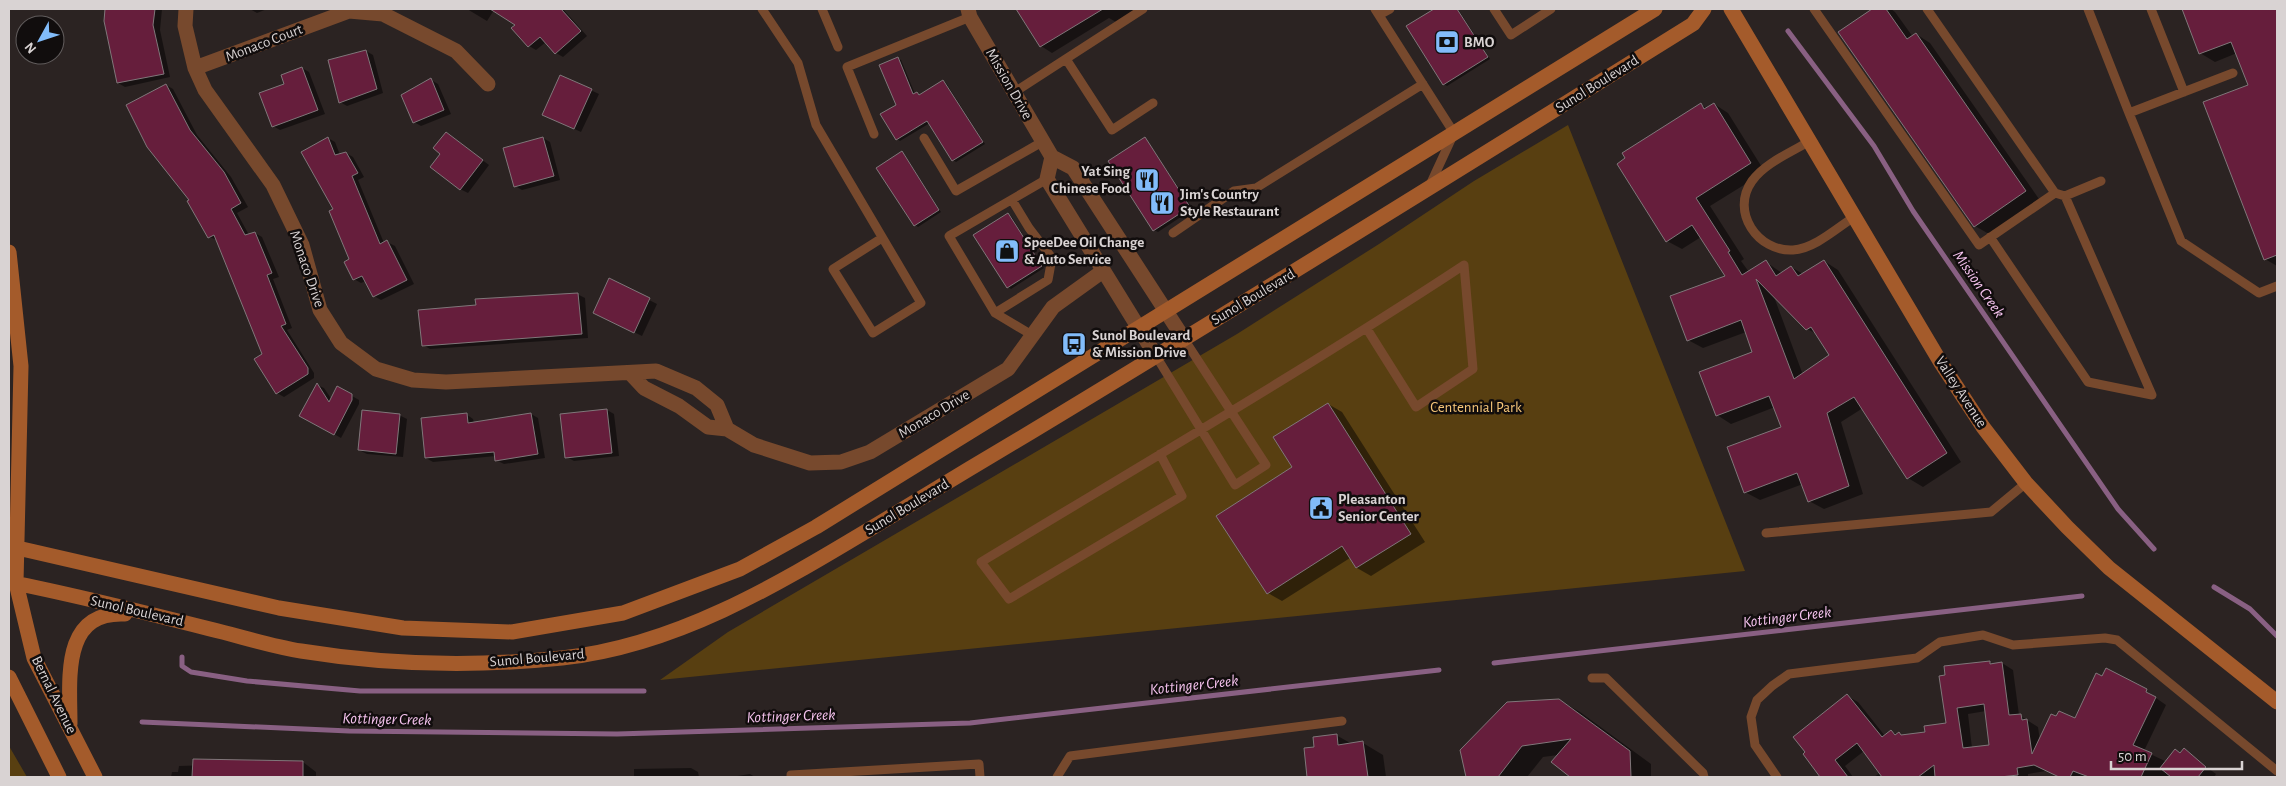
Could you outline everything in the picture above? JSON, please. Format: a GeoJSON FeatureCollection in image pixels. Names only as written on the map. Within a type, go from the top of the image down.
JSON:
{"type":"FeatureCollection","features":[{"type":"Feature","properties":{"kind":"main road","name":"Sunol Boulevard"},"geometry":{"type":"LineString","coordinates":[[13,547],[279,608],[403,628],[512,632],[623,613],[740,570],[809,532],[1165,310],[1655,9]]}},
{"type":"Feature","properties":{"kind":"main road","name":"Sunol Boulevard"},"geometry":{"type":"LineString","coordinates":[[12,583],[297,650],[371,660],[444,664],[566,658],[625,646],[689,625],[748,600],[816,562],[1156,356],[1693,24],[1704,9]]}},
{"type":"Feature","properties":{"kind":"main road","name":"Valley Avenue"},"geometry":{"type":"LineString","coordinates":[[1731,9],[1808,142],[1967,403],[2026,483],[2109,568],[2277,702]]}},
{"type":"Feature","properties":{"kind":"main road","name":"Bernal Avenue"},"geometry":{"type":"LineString","coordinates":[[9,252],[21,366],[12,583],[34,658],[95,777]]}},
{"type":"Feature","properties":{"kind":"main road"},"geometry":{"type":"LineString","coordinates":[[70,728],[70,668],[74,646],[84,630],[94,619],[108,613],[153,615]]}},
{"type":"Feature","properties":{"kind":"main road"},"geometry":{"type":"LineString","coordinates":[[9,678],[59,777]]}},
{"type":"Feature","properties":{"kind":"street","name":"Monaco Drive"},"geometry":{"type":"LineString","coordinates":[[186,9],[185,26],[195,68],[205,90],[273,185],[302,245],[320,310],[341,343],[376,369],[413,380],[446,382],[656,371],[696,388],[717,405],[727,429]]}},
{"type":"Feature","properties":{"kind":"street","name":"Monaco Court"},"geometry":{"type":"LineString","coordinates":[[195,68],[349,11],[383,14],[456,51],[488,84]]}},
{"type":"Feature","properties":{"kind":"street","name":"Mission Drive"},"geometry":{"type":"LineString","coordinates":[[969,13],[1013,93],[1052,158],[1072,168],[1184,339]]}},
{"type":"Feature","properties":{"kind":"street"},"geometry":{"type":"LineString","coordinates":[[1052,158],[1047,179],[1156,356]]}},
{"type":"Feature","properties":{"kind":"street","name":"Monaco Drive"},"geometry":{"type":"LineString","coordinates":[[630,373],[644,388],[679,406],[708,426],[727,429],[754,444],[810,463],[841,462],[870,452],[1008,369],[1052,307],[1103,271]]}},
{"type":"Feature","properties":{"kind":"lane"},"geometry":{"type":"LineString","coordinates":[[762,9],[798,64],[816,124],[921,303],[873,333],[833,269],[882,238]]}},
{"type":"Feature","properties":{"kind":"lane"},"geometry":{"type":"LineString","coordinates":[[822,9],[838,47]]}},
{"type":"Feature","properties":{"kind":"lane"},"geometry":{"type":"LineString","coordinates":[[1013,93],[1143,9]]}},
{"type":"Feature","properties":{"kind":"lane"},"geometry":{"type":"LineString","coordinates":[[1390,9],[1377,12],[1454,133],[1429,188]]}},
{"type":"Feature","properties":{"kind":"lane"},"geometry":{"type":"LineString","coordinates":[[1494,9],[1511,35],[1551,9]]}},
{"type":"Feature","properties":{"kind":"lane"},"geometry":{"type":"LineString","coordinates":[[1927,9],[2055,193],[2065,196],[2102,181]]}},
{"type":"Feature","properties":{"kind":"lane"},"geometry":{"type":"LineString","coordinates":[[2088,9],[2128,113],[2181,241],[2260,293],[2277,286]]}},
{"type":"Feature","properties":{"kind":"lane"},"geometry":{"type":"LineString","coordinates":[[2150,9],[2184,92]]}},
{"type":"Feature","properties":{"kind":"lane"},"geometry":{"type":"LineString","coordinates":[[1817,10],[1979,245],[2055,193]]}},
{"type":"Feature","properties":{"kind":"lane"},"geometry":{"type":"LineString","coordinates":[[874,134],[847,67],[969,13]]}},
{"type":"Feature","properties":{"kind":"lane"},"geometry":{"type":"LineString","coordinates":[[1066,59],[1112,130],[1153,103]]}},
{"type":"Feature","properties":{"kind":"lane"},"geometry":{"type":"LineString","coordinates":[[2128,113],[2233,73]]}},
{"type":"Feature","properties":{"kind":"lane"},"geometry":{"type":"LineString","coordinates":[[1173,232],[1234,191],[1256,188],[1423,84]]}},
{"type":"Feature","properties":{"kind":"lane"},"geometry":{"type":"LineString","coordinates":[[924,138],[956,191],[1042,142]]}},
{"type":"Feature","properties":{"kind":"lane"},"geometry":{"type":"LineString","coordinates":[[1808,142],[1762,170],[1751,182],[1745,198],[1745,215],[1752,231],[1763,242],[1778,249],[1795,250],[1810,244],[1854,218]]}},
{"type":"Feature","properties":{"kind":"lane"},"geometry":{"type":"LineString","coordinates":[[1032,335],[995,313],[949,236],[1047,179]]}},
{"type":"Feature","properties":{"kind":"lane"},"geometry":{"type":"LineString","coordinates":[[1990,237],[2088,382],[2152,395],[2065,196]]}},
{"type":"Feature","properties":{"kind":"lane"},"geometry":{"type":"LineString","coordinates":[[995,313],[1048,280],[1052,258],[1029,228],[1012,200]]}},
{"type":"Feature","properties":{"kind":"lane"},"geometry":{"type":"LineString","coordinates":[[1160,454],[1182,496],[1009,599],[982,562],[1200,429],[1367,329],[1464,265],[1473,369],[1416,407],[1367,329]]}},
{"type":"Feature","properties":{"kind":"lane"},"geometry":{"type":"LineString","coordinates":[[1156,356],[1235,485],[1266,465],[1184,339]]}},
{"type":"Feature","properties":{"kind":"lane"},"geometry":{"type":"LineString","coordinates":[[1766,533],[1991,512],[2026,483]]}},
{"type":"Feature","properties":{"kind":"lane"},"geometry":{"type":"LineString","coordinates":[[1777,777],[1755,745],[1751,717],[1757,700],[1789,674],[1917,658],[1940,642],[1983,635],[2013,645],[2105,638],[2116,640],[2277,771]]}},
{"type":"Feature","properties":{"kind":"lane"},"geometry":{"type":"LineString","coordinates":[[1592,678],[1606,678],[1704,777]]}},
{"type":"Feature","properties":{"kind":"lane"},"geometry":{"type":"LineString","coordinates":[[1057,777],[1070,756],[1342,721]]}},
{"type":"Feature","properties":{"kind":"lane"},"geometry":{"type":"LineString","coordinates":[[791,777],[791,775],[979,764],[980,777]]}},
{"type":"Feature","properties":{"kind":"green space","name":"Centennial Park"},"geometry":{"type":"Polygon","coordinates":[[[1568,125],[1745,571],[660,680],[728,632],[1237,334],[1474,181],[1568,125]]]}},
{"type":"Feature","properties":{"kind":"green space"},"geometry":{"type":"Polygon","coordinates":[[[9,746],[27,777],[9,777],[9,746]]]}},
{"type":"Feature","properties":{"kind":"building"},"geometry":{"type":"Polygon","coordinates":[[[105,9],[155,9],[153,25],[164,74],[117,83],[104,21],[105,9]]]}},
{"type":"Feature","properties":{"kind":"building"},"geometry":{"type":"Polygon","coordinates":[[[490,9],[561,9],[581,31],[555,54],[540,37],[528,47],[511,28],[515,25],[490,9]]]}},
{"type":"Feature","properties":{"kind":"building"},"geometry":{"type":"Polygon","coordinates":[[[1016,9],[1103,9],[1040,47],[1016,9]]]}},
{"type":"Feature","properties":{"kind":"building","name":"BMO"},"geometry":{"type":"Polygon","coordinates":[[[1434,9],[1457,9],[1488,57],[1443,85],[1406,26],[1434,9]]]}},
{"type":"Feature","properties":{"kind":"building"},"geometry":{"type":"Polygon","coordinates":[[[1872,9],[1886,9],[1907,39],[1916,33],[2026,191],[1974,227],[1838,32],[1872,9]]]}},
{"type":"Feature","properties":{"kind":"building"},"geometry":{"type":"Polygon","coordinates":[[[2182,9],[2277,9],[2277,255],[2264,260],[2203,102],[2248,85],[2231,42],[2199,54],[2182,9]]]}},
{"type":"Feature","properties":{"kind":"building"},"geometry":{"type":"Polygon","coordinates":[[[366,50],[377,89],[339,103],[328,60],[366,50]]]}},
{"type":"Feature","properties":{"kind":"building"},"geometry":{"type":"Polygon","coordinates":[[[898,57],[913,94],[917,92],[919,95],[943,80],[983,142],[952,161],[927,121],[896,140],[880,114],[896,105],[879,65],[898,57]]]}},
{"type":"Feature","properties":{"kind":"building"},"geometry":{"type":"Polygon","coordinates":[[[302,67],[318,110],[272,127],[259,93],[284,84],[281,75],[302,67]]]}},
{"type":"Feature","properties":{"kind":"building"},"geometry":{"type":"Polygon","coordinates":[[[560,75],[592,89],[574,129],[542,115],[560,75]]]}},
{"type":"Feature","properties":{"kind":"building"},"geometry":{"type":"Polygon","coordinates":[[[431,78],[444,110],[413,123],[401,95],[431,78]]]}},
{"type":"Feature","properties":{"kind":"building"},"geometry":{"type":"Polygon","coordinates":[[[166,84],[190,130],[224,172],[241,203],[231,209],[245,235],[255,232],[272,273],[267,275],[286,324],[281,326],[308,368],[308,374],[276,394],[254,359],[262,354],[214,235],[208,238],[187,201],[189,200],[147,147],[126,105],[166,84]]]}},
{"type":"Feature","properties":{"kind":"building"},"geometry":{"type":"Polygon","coordinates":[[[1701,103],[1704,109],[1714,103],[1751,163],[1696,198],[1730,251],[1728,252],[1742,275],[1766,260],[1776,276],[1791,266],[1798,276],[1824,260],[1947,453],[1907,479],[1854,397],[1827,413],[1849,486],[1808,502],[1797,473],[1744,493],[1727,447],[1781,427],[1769,396],[1716,416],[1699,372],[1752,352],[1741,320],[1687,341],[1670,296],[1725,276],[1692,225],[1666,242],[1617,164],[1625,158],[1622,153],[1701,103]],[[1756,279],[1794,379],[1829,355],[1811,327],[1806,330],[1756,279]]]}},
{"type":"Feature","properties":{"kind":"building"},"geometry":{"type":"Polygon","coordinates":[[[446,132],[483,160],[460,190],[430,167],[440,154],[433,148],[446,132]]]}},
{"type":"Feature","properties":{"kind":"building"},"geometry":{"type":"Polygon","coordinates":[[[328,137],[335,155],[346,152],[358,173],[352,176],[380,244],[387,240],[407,280],[373,297],[362,276],[353,280],[344,262],[349,259],[329,211],[333,209],[301,152],[328,137]]]}},
{"type":"Feature","properties":{"kind":"building"},"geometry":{"type":"Polygon","coordinates":[[[543,137],[554,176],[514,187],[503,148],[543,137]]]}},
{"type":"Feature","properties":{"kind":"building"},"geometry":{"type":"Polygon","coordinates":[[[1145,137],[1190,207],[1153,231],[1108,161],[1145,137]]]}},
{"type":"Feature","properties":{"kind":"building"},"geometry":{"type":"Polygon","coordinates":[[[902,151],[939,210],[914,226],[876,168],[902,151]]]}},
{"type":"Feature","properties":{"kind":"building","name":"SpeeDee Oil Change & Auto Service"},"geometry":{"type":"Polygon","coordinates":[[[1008,213],[1042,266],[1007,288],[973,235],[1008,213]]]}},
{"type":"Feature","properties":{"kind":"building"},"geometry":{"type":"Polygon","coordinates":[[[609,278],[650,298],[634,333],[593,313],[609,278]]]}},
{"type":"Feature","properties":{"kind":"building"},"geometry":{"type":"Polygon","coordinates":[[[578,293],[582,334],[422,346],[418,310],[476,305],[475,299],[578,293]]]}},
{"type":"Feature","properties":{"kind":"building"},"geometry":{"type":"Polygon","coordinates":[[[317,383],[329,402],[337,386],[352,394],[352,400],[334,435],[299,416],[317,383]]]}},
{"type":"Feature","properties":{"kind":"building"},"geometry":{"type":"Polygon","coordinates":[[[1328,403],[1411,534],[1356,568],[1342,546],[1267,594],[1216,516],[1292,467],[1273,437],[1328,403]]]}},
{"type":"Feature","properties":{"kind":"building"},"geometry":{"type":"Polygon","coordinates":[[[607,409],[612,453],[565,458],[560,414],[607,409]]]}},
{"type":"Feature","properties":{"kind":"building"},"geometry":{"type":"Polygon","coordinates":[[[362,410],[400,414],[396,454],[358,450],[362,410]]]}},
{"type":"Feature","properties":{"kind":"building"},"geometry":{"type":"Polygon","coordinates":[[[467,413],[468,423],[531,413],[538,454],[495,461],[494,452],[425,458],[421,418],[467,413]]]}},
{"type":"Feature","properties":{"kind":"building"},"geometry":{"type":"Polygon","coordinates":[[[1990,661],[1990,664],[2002,662],[2009,715],[2021,714],[2022,720],[2027,719],[2032,754],[2051,714],[2056,716],[2059,711],[2075,718],[2096,673],[2102,676],[2106,668],[2147,689],[2146,692],[2156,697],[2133,745],[2152,753],[2141,777],[2089,777],[2073,771],[2070,777],[2059,777],[2034,765],[2017,768],[2018,775],[2000,777],[1935,777],[1934,765],[1918,777],[1882,777],[1857,743],[1835,760],[1848,777],[1820,777],[1803,754],[1805,752],[1793,737],[1847,694],[1882,737],[1891,730],[1895,735],[1899,732],[1901,735],[1925,732],[1924,726],[1946,723],[1939,676],[1945,675],[1944,666],[1990,661]],[[1984,704],[1957,708],[1963,748],[1989,745],[1984,704]]]}},
{"type":"Feature","properties":{"kind":"building"},"geometry":{"type":"Polygon","coordinates":[[[1559,699],[1630,751],[1631,777],[1570,777],[1551,762],[1571,739],[1522,746],[1498,777],[1466,777],[1460,750],[1507,702],[1559,699]]]}},
{"type":"Feature","properties":{"kind":"building"},"geometry":{"type":"Polygon","coordinates":[[[1337,734],[1338,745],[1363,741],[1368,777],[1307,777],[1304,748],[1314,747],[1313,737],[1337,734]]]}},
{"type":"Feature","properties":{"kind":"building"},"geometry":{"type":"Polygon","coordinates":[[[2184,748],[2206,767],[2198,777],[2171,777],[2160,768],[2175,749],[2180,753],[2184,748]]]}},
{"type":"Feature","properties":{"kind":"building"},"geometry":{"type":"Polygon","coordinates":[[[193,759],[303,761],[303,777],[192,777],[193,759]]]}},
{"type":"Feature","properties":{"kind":"waterway","name":"Mission Creek"},"geometry":{"type":"LineString","coordinates":[[1788,31],[1874,146],[1913,211],[2118,509],[2154,549]]}},
{"type":"Feature","properties":{"kind":"waterway"},"geometry":{"type":"LineString","coordinates":[[2214,587],[2250,609],[2277,636]]}},
{"type":"Feature","properties":{"kind":"waterway","name":"Kottinger Creek"},"geometry":{"type":"LineString","coordinates":[[1494,663],[2082,596]]}},
{"type":"Feature","properties":{"kind":"waterway"},"geometry":{"type":"LineString","coordinates":[[182,657],[182,666],[191,672],[247,681],[360,691],[644,691]]}},
{"type":"Feature","properties":{"kind":"waterway","name":"Kottinger Creek"},"geometry":{"type":"LineString","coordinates":[[142,722],[349,731],[617,734],[970,723],[1439,670]]}},
{"type":"Feature","properties":{"kind":"place","name":"BMO"},"geometry":{"type":"Point","coordinates":[1447,42]}},
{"type":"Feature","properties":{"kind":"place","name":"Yat Sing Chinese Food"},"geometry":{"type":"Point","coordinates":[1147,180]}},
{"type":"Feature","properties":{"kind":"place","name":"Jim's Country Style Restaurant"},"geometry":{"type":"Point","coordinates":[1162,203]}},
{"type":"Feature","properties":{"kind":"place","name":"SpeeDee Oil Change & Auto Service"},"geometry":{"type":"Point","coordinates":[1007,251]}},
{"type":"Feature","properties":{"kind":"place","name":"Sunol Boulevard & Mission Drive"},"geometry":{"type":"Point","coordinates":[1074,344]}},
{"type":"Feature","properties":{"kind":"place","name":"Pleasanton Senior Center"},"geometry":{"type":"Point","coordinates":[1321,508]}}]}
